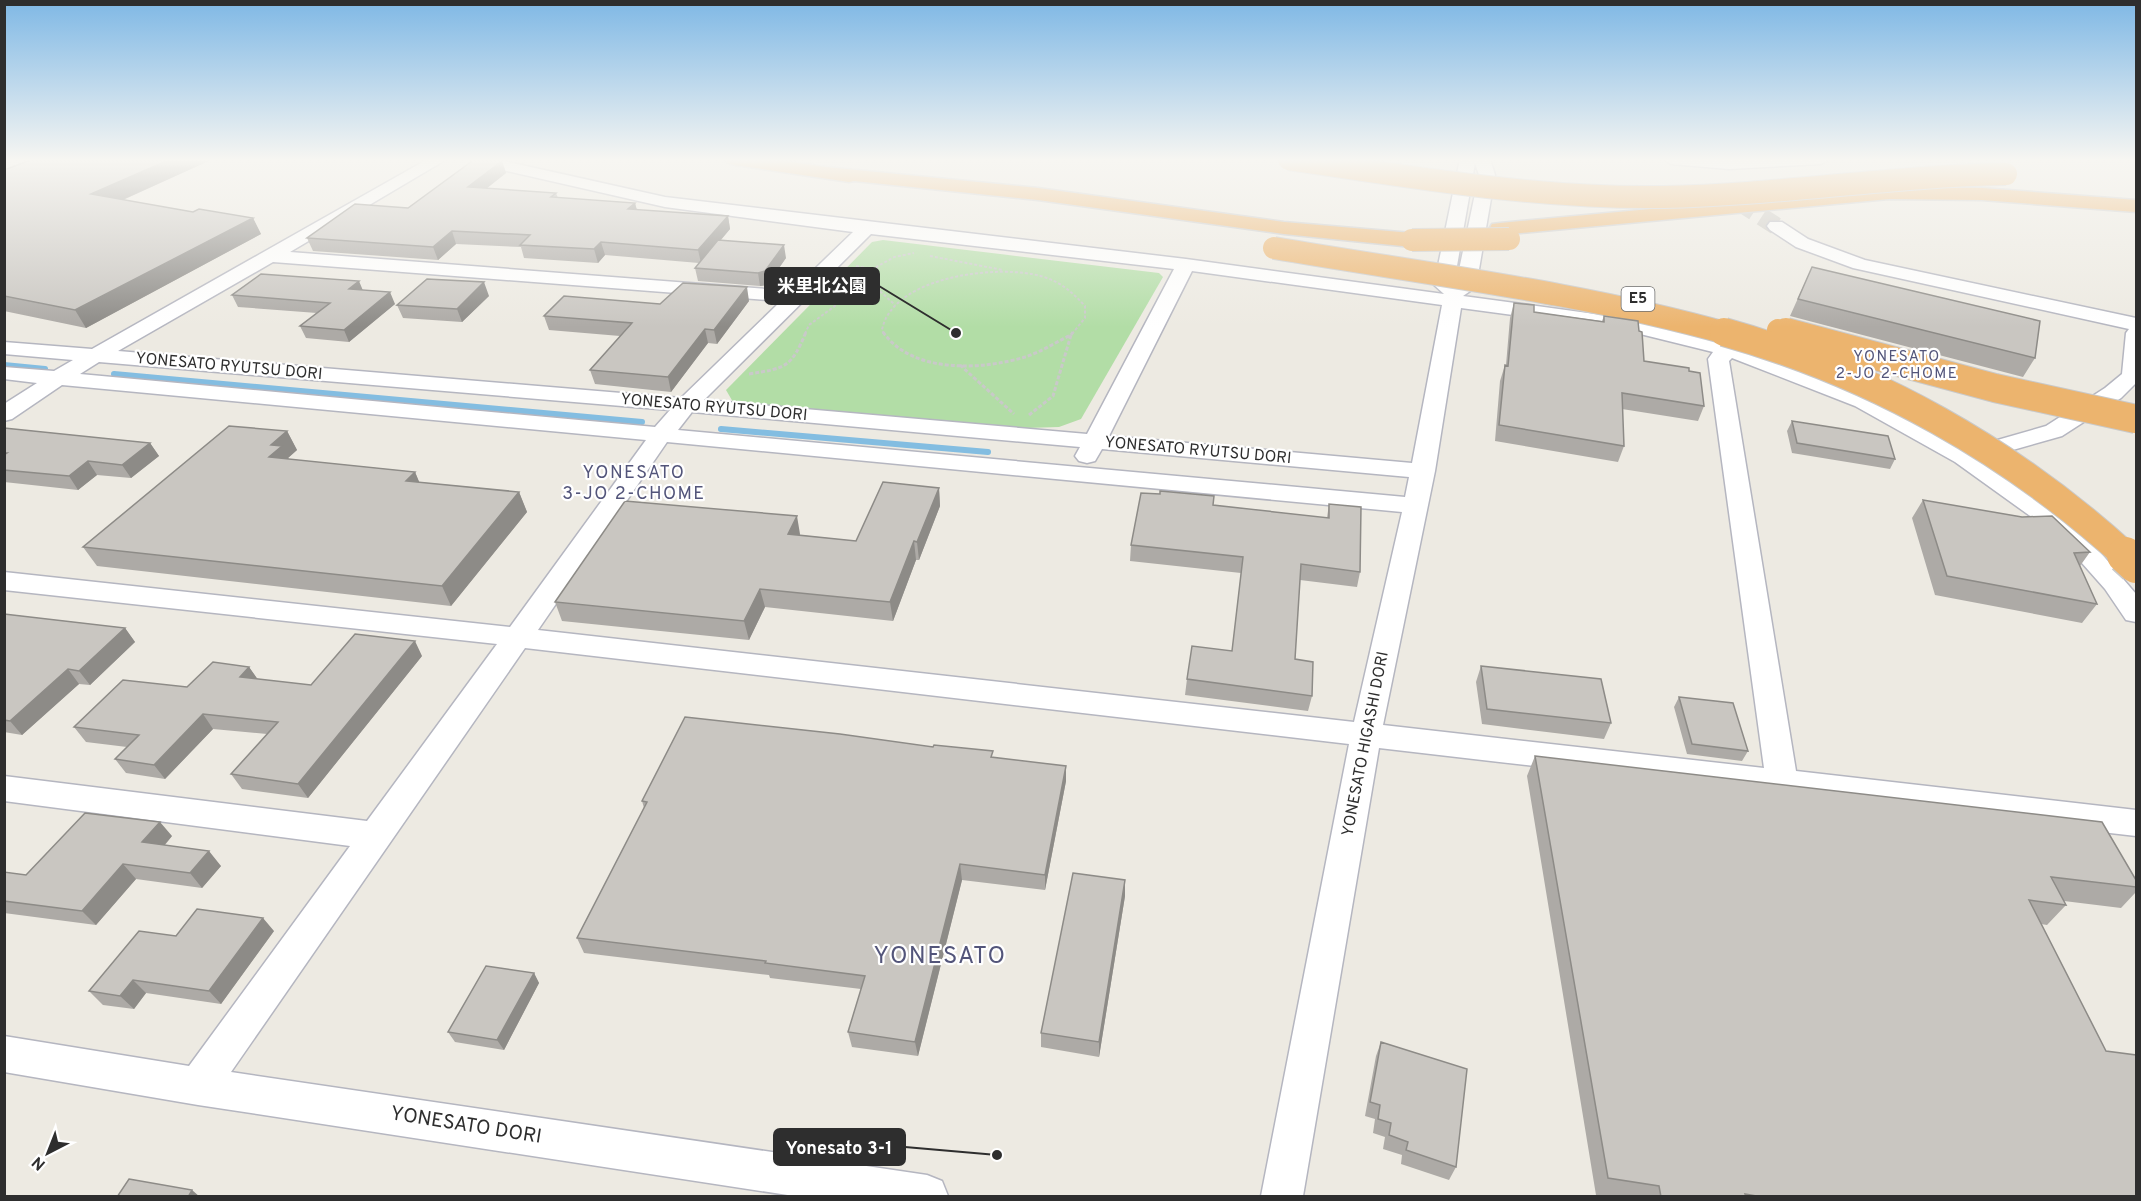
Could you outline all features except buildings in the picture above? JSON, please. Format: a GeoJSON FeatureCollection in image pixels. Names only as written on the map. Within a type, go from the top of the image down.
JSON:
{"type":"FeatureCollection","features":[{"type":"Feature","properties":{"kind":"highway"},"geometry":{"type":"LineString","coordinates":[[1054,215],[1151,230]]}},
{"type":"Feature","properties":{"kind":"highway"},"geometry":{"type":"LineString","coordinates":[[1190,215],[1284,228],[1411,234],[1504,234],[1741,215]]}},
{"type":"Feature","properties":{"kind":"highway"},"geometry":{"type":"LineString","coordinates":[[1504,234],[1682,215]]}},
{"type":"Feature","properties":{"kind":"highway"},"geometry":{"type":"LineString","coordinates":[[2096,215],[2136,219]]}},
{"type":"Feature","properties":{"kind":"highway","name":"E5"},"geometry":{"type":"LineString","coordinates":[[2136,419],[2006,390],[1761,325],[1665,304],[1585,289],[1241,243],[1592,300],[1728,333],[1810,361],[1946,424],[2062,501],[2136,565]]}},
{"type":"Feature","properties":{"kind":"street"},"geometry":{"type":"LineString","coordinates":[[4,414],[93,356],[341,215]]}},
{"type":"Feature","properties":{"kind":"street"},"geometry":{"type":"LineString","coordinates":[[766,215],[1453,296],[1624,324],[1729,350],[1863,401],[1963,456],[2067,530],[2114,583],[2136,613]]}},
{"type":"Feature","properties":{"kind":"street","name":"YONESATO HIGASHI DORI"},"geometry":{"type":"LineString","coordinates":[[1453,296],[1444,285],[1457,215]]}},
{"type":"Feature","properties":{"kind":"street","name":"YONESATO HIGASHI DORI"},"geometry":{"type":"LineString","coordinates":[[1282,1197],[1366,735],[1423,471],[1453,296],[1466,287],[1479,215]]}},
{"type":"Feature","properties":{"kind":"street"},"geometry":{"type":"LineString","coordinates":[[1776,226],[1802,243],[1860,264],[2136,324]]}},
{"type":"Feature","properties":{"kind":"street"},"geometry":{"type":"LineString","coordinates":[[198,1086],[661,435],[686,405],[867,228]]}},
{"type":"Feature","properties":{"kind":"street"},"geometry":{"type":"LineString","coordinates":[[269,256],[798,297]]}},
{"type":"Feature","properties":{"kind":"street"},"geometry":{"type":"LineString","coordinates":[[1078,473],[1186,265]]}},
{"type":"Feature","properties":{"kind":"street"},"geometry":{"type":"LineString","coordinates":[[1963,456],[2054,431],[2113,393],[2132,376],[2136,333]]}},
{"type":"Feature","properties":{"kind":"street","name":"YONESATO RYUTSU DORI"},"geometry":{"type":"LineString","coordinates":[[4,348],[686,405],[1423,471]]}},
{"type":"Feature","properties":{"kind":"street"},"geometry":{"type":"LineString","coordinates":[[1729,350],[1718,359],[1782,784]]}},
{"type":"Feature","properties":{"kind":"street","name":"YONESATO RYUTSU DORI"},"geometry":{"type":"LineString","coordinates":[[4,373],[1416,506]]}},
{"type":"Feature","properties":{"kind":"street"},"geometry":{"type":"LineString","coordinates":[[4,581],[517,637],[2136,823]]}},
{"type":"Feature","properties":{"kind":"street"},"geometry":{"type":"LineString","coordinates":[[4,788],[376,836]]}},
{"type":"Feature","properties":{"kind":"street","name":"YONESATO DORI"},"geometry":{"type":"LineString","coordinates":[[4,1054],[198,1086],[927,1197]]}},
{"type":"Feature","properties":{"kind":"path"},"geometry":{"type":"LineString","coordinates":[[855,266],[873,269],[894,257],[914,253]]}},
{"type":"Feature","properties":{"kind":"path"},"geometry":{"type":"LineString","coordinates":[[925,255],[1035,275],[1062,284],[1085,306],[1085,318],[1071,335],[1053,396],[1032,414],[1026,416]]}},
{"type":"Feature","properties":{"kind":"path"},"geometry":{"type":"LineString","coordinates":[[742,375],[781,369],[797,354],[809,325],[869,281],[873,269]]}},
{"type":"Feature","properties":{"kind":"path"},"geometry":{"type":"LineString","coordinates":[[1009,271],[977,273],[941,280],[915,290],[885,315],[882,330],[897,349],[928,362],[958,364],[987,363],[1024,357],[1071,335]]}},
{"type":"Feature","properties":{"kind":"path"},"geometry":{"type":"LineString","coordinates":[[869,281],[895,305]]}},
{"type":"Feature","properties":{"kind":"path"},"geometry":{"type":"LineString","coordinates":[[958,364],[1009,408]]}},
{"type":"Feature","properties":{"kind":"green space"},"geometry":{"type":"Polygon","coordinates":[[[883,240],[1159,273],[1163,277],[1081,419],[1059,427],[1026,428],[733,402],[726,390],[872,242],[883,240]]]}},
{"type":"Feature","properties":{"kind":"waterway"},"geometry":{"type":"LineString","coordinates":[[4,365],[45,369]]}},
{"type":"Feature","properties":{"kind":"waterway"},"geometry":{"type":"LineString","coordinates":[[114,374],[642,422]]}},
{"type":"Feature","properties":{"kind":"waterway"},"geometry":{"type":"LineString","coordinates":[[721,429],[988,452]]}},
{"type":"Feature","properties":{"kind":"tunnel"},"geometry":{"type":"LineString","coordinates":[[1759,215],[1776,226]]}},
{"type":"Feature","properties":{"kind":"place","name":"米里北公園"},"geometry":{"type":"Point","coordinates":[956,333]}},
{"type":"Feature","properties":{"kind":"place","name":"Yonesato 3-1"},"geometry":{"type":"Point","coordinates":[997,1155]}},
{"type":"Feature","properties":{"kind":"district","name":"YONESATO 2-JO 2-CHOME"},"geometry":{"type":"Point","coordinates":[1897,366]}},
{"type":"Feature","properties":{"kind":"district","name":"YONESATO 3-JO 2-CHOME"},"geometry":{"type":"Point","coordinates":[634,483]}},
{"type":"Feature","properties":{"kind":"district","name":"YONESATO"},"geometry":{"type":"Point","coordinates":[940,957]}}]}
